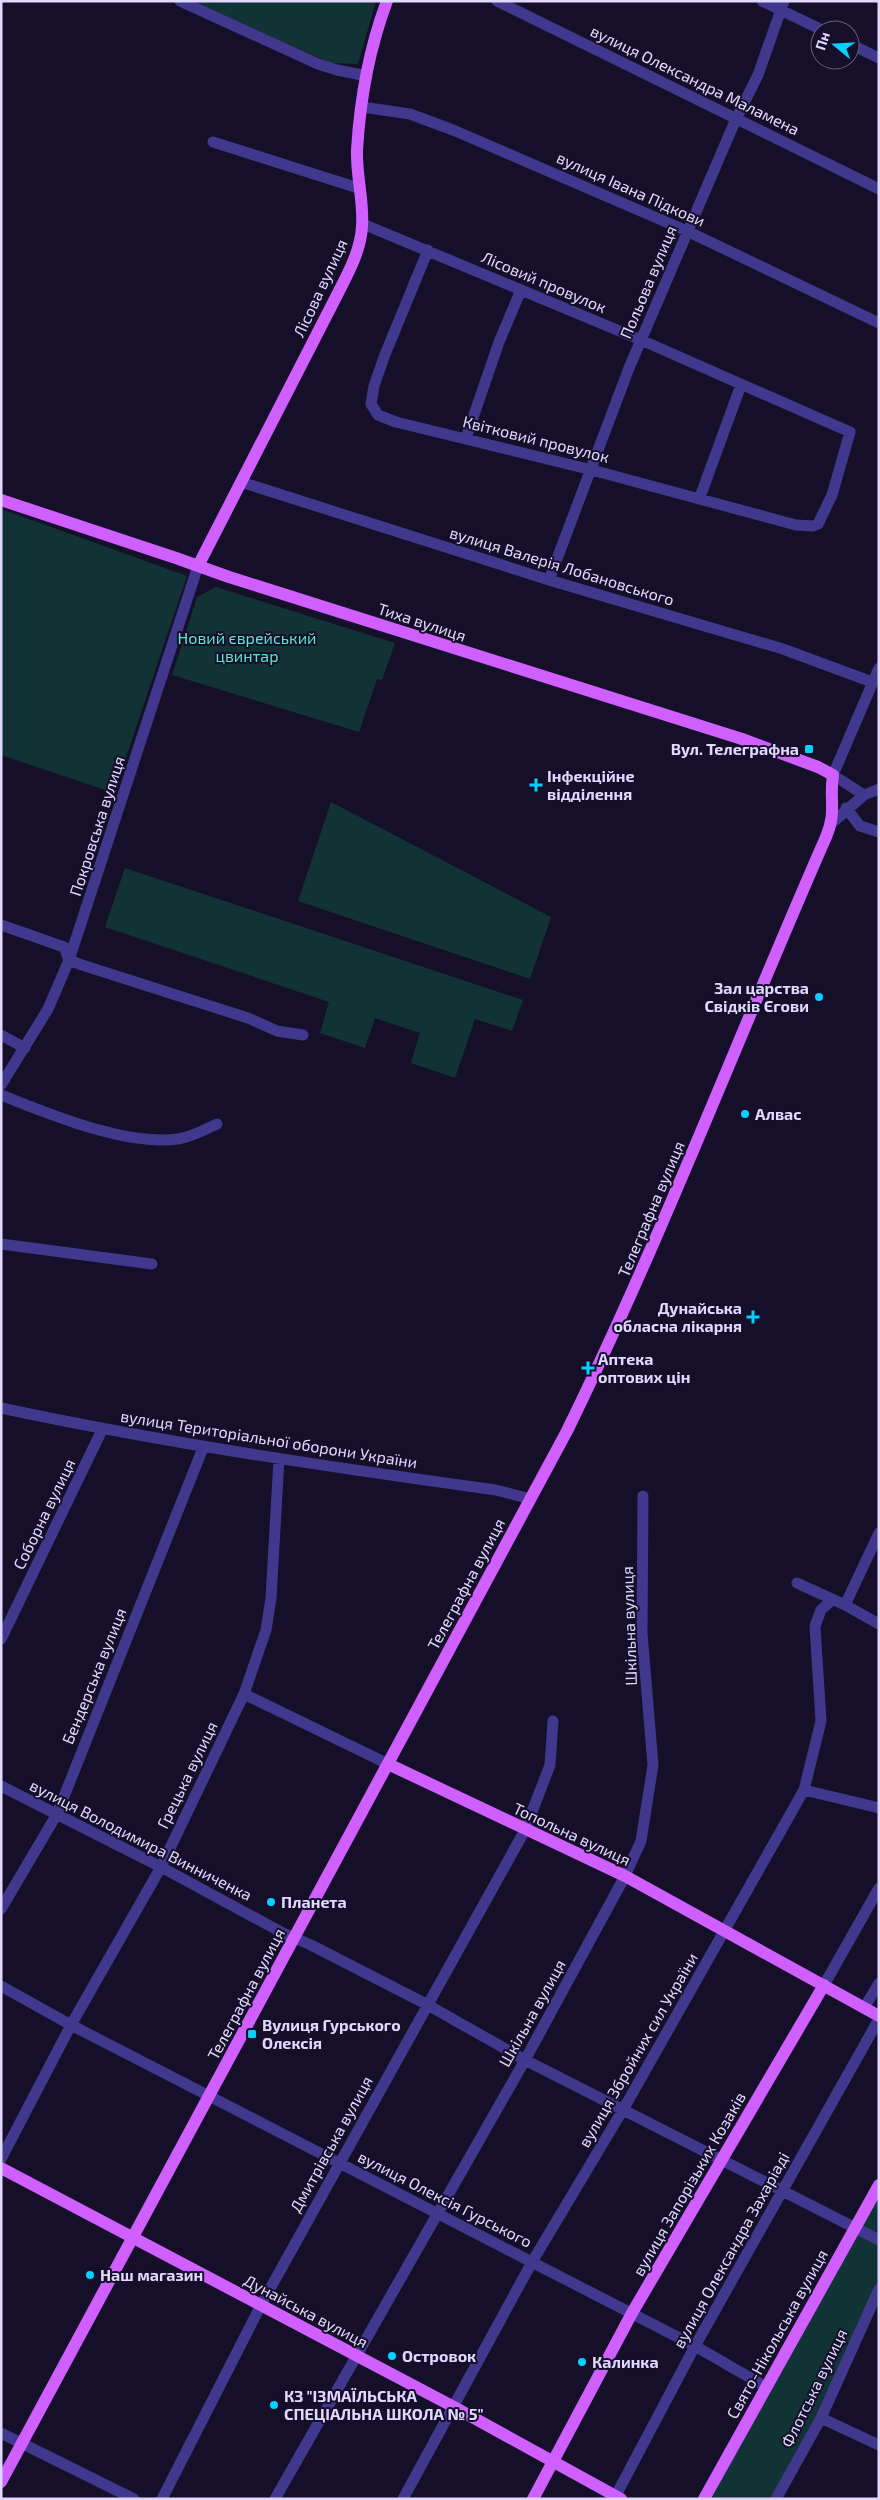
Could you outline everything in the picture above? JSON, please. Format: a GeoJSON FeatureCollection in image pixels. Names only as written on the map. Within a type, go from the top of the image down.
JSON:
{"type":"FeatureCollection","features":[{"type":"Feature","properties":{"kind":"main road","name":"Лісова вулиця"},"geometry":{"type":"LineString","coordinates":[[198,566],[346,278],[358,247],[363,224],[358,188],[357,151],[362,107],[367,76],[386,1]]}},
{"type":"Feature","properties":{"kind":"main road","name":"Тиха вулиця"},"geometry":{"type":"LineString","coordinates":[[1,500],[372,624],[742,739],[810,763],[833,775]]}},
{"type":"Feature","properties":{"kind":"main road","name":"Телеграфна вулиця"},"geometry":{"type":"LineString","coordinates":[[1,2482],[567,1431],[618,1324],[833,822],[833,775]]}},
{"type":"Feature","properties":{"kind":"main road","name":"Топольна вулиця"},"geometry":{"type":"LineString","coordinates":[[388,1764],[625,1876],[724,1932],[824,1985],[879,2018]]}},
{"type":"Feature","properties":{"kind":"main road","name":"вулиця Запорізьких Козаків"},"geometry":{"type":"LineString","coordinates":[[533,2499],[632,2313],[824,1985]]}},
{"type":"Feature","properties":{"kind":"main road","name":"Дунайська вулиця"},"geometry":{"type":"LineString","coordinates":[[1,2168],[454,2407],[617,2498]]}},
{"type":"Feature","properties":{"kind":"main road","name":"Свято-Нікольська вулиця"},"geometry":{"type":"LineString","coordinates":[[704,2499],[879,2185]]}},
{"type":"Feature","properties":{"kind":"street"},"geometry":{"type":"LineString","coordinates":[[180,1],[328,68],[367,76]]}},
{"type":"Feature","properties":{"kind":"street","name":"вулиця Олександра Маламена"},"geometry":{"type":"LineString","coordinates":[[496,1],[879,189]]}},
{"type":"Feature","properties":{"kind":"street"},"geometry":{"type":"LineString","coordinates":[[762,1],[783,6],[810,23]]}},
{"type":"Feature","properties":{"kind":"street","name":"Польова вулиця"},"geometry":{"type":"LineString","coordinates":[[549,580],[641,340],[736,119],[758,75],[783,6]]}},
{"type":"Feature","properties":{"kind":"street"},"geometry":{"type":"LineString","coordinates":[[860,49],[879,58]]}},
{"type":"Feature","properties":{"kind":"street","name":"вулиця Івана Підкови"},"geometry":{"type":"LineString","coordinates":[[362,107],[418,116],[687,231],[879,323]]}},
{"type":"Feature","properties":{"kind":"street"},"geometry":{"type":"LineString","coordinates":[[213,142],[358,188]]}},
{"type":"Feature","properties":{"kind":"street","name":"Лісовий провулок"},"geometry":{"type":"LineString","coordinates":[[363,224],[641,340],[850,432]]}},
{"type":"Feature","properties":{"kind":"street","name":"Квітковий провулок"},"geometry":{"type":"LineString","coordinates":[[428,250],[374,386],[371,404],[374,412],[384,418],[700,497],[796,524],[813,526],[818,524],[832,495],[850,432]]}},
{"type":"Feature","properties":{"kind":"street"},"geometry":{"type":"LineString","coordinates":[[466,438],[496,351],[521,290]]}},
{"type":"Feature","properties":{"kind":"street"},"geometry":{"type":"LineString","coordinates":[[700,497],[741,385]]}},
{"type":"Feature","properties":{"kind":"street","name":"вулиця Валерія Лобановського"},"geometry":{"type":"LineString","coordinates":[[242,482],[549,580],[783,649],[872,682]]}},
{"type":"Feature","properties":{"kind":"street","name":"Покровська вулиця"},"geometry":{"type":"LineString","coordinates":[[1,1085],[25,1048],[56,993],[69,960],[198,566]]}},
{"type":"Feature","properties":{"kind":"street","name":"Телеграфна вулиця"},"geometry":{"type":"LineString","coordinates":[[833,775],[879,668]]}},
{"type":"Feature","properties":{"kind":"street"},"geometry":{"type":"LineString","coordinates":[[833,775],[864,795]]}},
{"type":"Feature","properties":{"kind":"street"},"geometry":{"type":"LineString","coordinates":[[833,822],[846,808],[864,795],[879,789]]}},
{"type":"Feature","properties":{"kind":"street"},"geometry":{"type":"LineString","coordinates":[[846,808],[860,826],[879,832]]}},
{"type":"Feature","properties":{"kind":"street"},"geometry":{"type":"LineString","coordinates":[[1,925],[64,947],[69,960],[248,1018],[277,1031],[303,1035]]}},
{"type":"Feature","properties":{"kind":"street"},"geometry":{"type":"LineString","coordinates":[[1,1035],[25,1048]]}},
{"type":"Feature","properties":{"kind":"street"},"geometry":{"type":"LineString","coordinates":[[1,1095],[90,1127],[152,1140],[185,1138],[217,1124]]}},
{"type":"Feature","properties":{"kind":"street"},"geometry":{"type":"LineString","coordinates":[[1,1244],[152,1264]]}},
{"type":"Feature","properties":{"kind":"street","name":"вулиця Територіальної оборони України"},"geometry":{"type":"LineString","coordinates":[[2,1409],[102,1430],[203,1448],[511,1492],[531,1499]]}},
{"type":"Feature","properties":{"kind":"street","name":"Соборна вулиця"},"geometry":{"type":"LineString","coordinates":[[1,1639],[102,1430]]}},
{"type":"Feature","properties":{"kind":"street","name":"Бендерська вулиця"},"geometry":{"type":"LineString","coordinates":[[1,1909],[57,1814],[203,1448]]}},
{"type":"Feature","properties":{"kind":"street","name":"Грецька вулиця"},"geometry":{"type":"LineString","coordinates":[[1,2159],[71,2025],[160,1867],[244,1694],[266,1630],[271,1598],[279,1459]]}},
{"type":"Feature","properties":{"kind":"street","name":"Шкільна вулиця"},"geometry":{"type":"LineString","coordinates":[[275,2499],[525,2060],[625,1876],[641,1840],[653,1765],[642,1633],[643,1496]]}},
{"type":"Feature","properties":{"kind":"street"},"geometry":{"type":"LineString","coordinates":[[845,1605],[879,1532]]}},
{"type":"Feature","properties":{"kind":"street"},"geometry":{"type":"LineString","coordinates":[[797,1583],[845,1605],[879,1624]]}},
{"type":"Feature","properties":{"kind":"street","name":"вулиця Збройних сил України"},"geometry":{"type":"LineString","coordinates":[[403,2499],[532,2262],[624,2108],[804,1790],[822,1720],[815,1626],[821,1610],[832,1600]]}},
{"type":"Feature","properties":{"kind":"street","name":"Топольна вулиця"},"geometry":{"type":"LineString","coordinates":[[244,1694],[388,1764]]}},
{"type":"Feature","properties":{"kind":"street","name":"Дмитрівська вулиця"},"geometry":{"type":"LineString","coordinates":[[162,2499],[261,2305],[426,2004],[525,1830],[550,1765],[553,1721]]}},
{"type":"Feature","properties":{"kind":"street","name":"вулиця Володимира Винниченка"},"geometry":{"type":"LineString","coordinates":[[1,1786],[294,1938],[426,2004],[525,2060],[624,2108],[721,2161],[879,2240]]}},
{"type":"Feature","properties":{"kind":"street"},"geometry":{"type":"LineString","coordinates":[[804,1790],[879,1808]]}},
{"type":"Feature","properties":{"kind":"street","name":"вулиця Запорізьких Козаків"},"geometry":{"type":"LineString","coordinates":[[824,1985],[879,1888]]}},
{"type":"Feature","properties":{"kind":"street"},"geometry":{"type":"LineString","coordinates":[[864,2008],[879,1983]]}},
{"type":"Feature","properties":{"kind":"street","name":"вулиця Олексія Гурського"},"geometry":{"type":"LineString","coordinates":[[1,1986],[71,2025],[439,2212],[695,2346],[766,2387]]}},
{"type":"Feature","properties":{"kind":"street","name":"вулиця Олександра Захаріаді"},"geometry":{"type":"LineString","coordinates":[[617,2498],[695,2346],[879,2018]]}},
{"type":"Feature","properties":{"kind":"street","name":"Флотська вулиця"},"geometry":{"type":"LineString","coordinates":[[776,2499],[821,2418],[879,2289]]}},
{"type":"Feature","properties":{"kind":"street"},"geometry":{"type":"LineString","coordinates":[[821,2418],[879,2445]]}},
{"type":"Feature","properties":{"kind":"street"},"geometry":{"type":"LineString","coordinates":[[1,2433],[134,2499]]}},
{"type":"Feature","properties":{"kind":"green space"},"geometry":{"type":"Polygon","coordinates":[[[190,1],[376,1],[358,64],[331,63],[190,1]]]}},
{"type":"Feature","properties":{"kind":"green space"},"geometry":{"type":"Polygon","coordinates":[[[1,509],[187,576],[114,793],[1,755],[1,509]]]}},
{"type":"Feature","properties":{"kind":"green space","name":"Новий єврейський цвинтар"},"geometry":{"type":"Polygon","coordinates":[[[216,587],[395,643],[382,680],[377,679],[359,732],[172,675],[197,597],[216,587]]]}},
{"type":"Feature","properties":{"kind":"green space"},"geometry":{"type":"Polygon","coordinates":[[[331,802],[551,917],[530,979],[298,901],[331,802]]]}},
{"type":"Feature","properties":{"kind":"green space"},"geometry":{"type":"Polygon","coordinates":[[[125,868],[523,1000],[512,1031],[475,1019],[455,1078],[411,1063],[420,1033],[375,1018],[365,1048],[320,1033],[329,1002],[105,927],[125,868]]]}},
{"type":"Feature","properties":{"kind":"green space"},"geometry":{"type":"Polygon","coordinates":[[[879,2193],[879,2285],[814,2421],[772,2499],[711,2499],[879,2193]]]}},
{"type":"Feature","properties":{"kind":"place","name":"Вул. Телеграфна"},"geometry":{"type":"Point","coordinates":[809,749]}},
{"type":"Feature","properties":{"kind":"place","name":"Інфекційне відділення"},"geometry":{"type":"Point","coordinates":[536,785]}},
{"type":"Feature","properties":{"kind":"place","name":"Зал царства Свідків Єгови"},"geometry":{"type":"Point","coordinates":[819,997]}},
{"type":"Feature","properties":{"kind":"place","name":"Алвас"},"geometry":{"type":"Point","coordinates":[745,1114]}},
{"type":"Feature","properties":{"kind":"place","name":"Дунайська обласна лікарня"},"geometry":{"type":"Point","coordinates":[753,1317]}},
{"type":"Feature","properties":{"kind":"place","name":"Аптека оптових цін"},"geometry":{"type":"Point","coordinates":[588,1368]}},
{"type":"Feature","properties":{"kind":"place","name":"Планета"},"geometry":{"type":"Point","coordinates":[271,1902]}},
{"type":"Feature","properties":{"kind":"place","name":"Вулиця Гурського Олексія"},"geometry":{"type":"Point","coordinates":[252,2034]}},
{"type":"Feature","properties":{"kind":"place","name":"Наш магазин"},"geometry":{"type":"Point","coordinates":[90,2275]}},
{"type":"Feature","properties":{"kind":"place","name":"Островок"},"geometry":{"type":"Point","coordinates":[392,2356]}},
{"type":"Feature","properties":{"kind":"place","name":"Калинка"},"geometry":{"type":"Point","coordinates":[582,2362]}},
{"type":"Feature","properties":{"kind":"place","name":"КЗ \"ІЗМАЇЛЬСЬКА СПЕЦІАЛЬНА ШКОЛА № 5\""},"geometry":{"type":"Point","coordinates":[274,2405]}}]}
